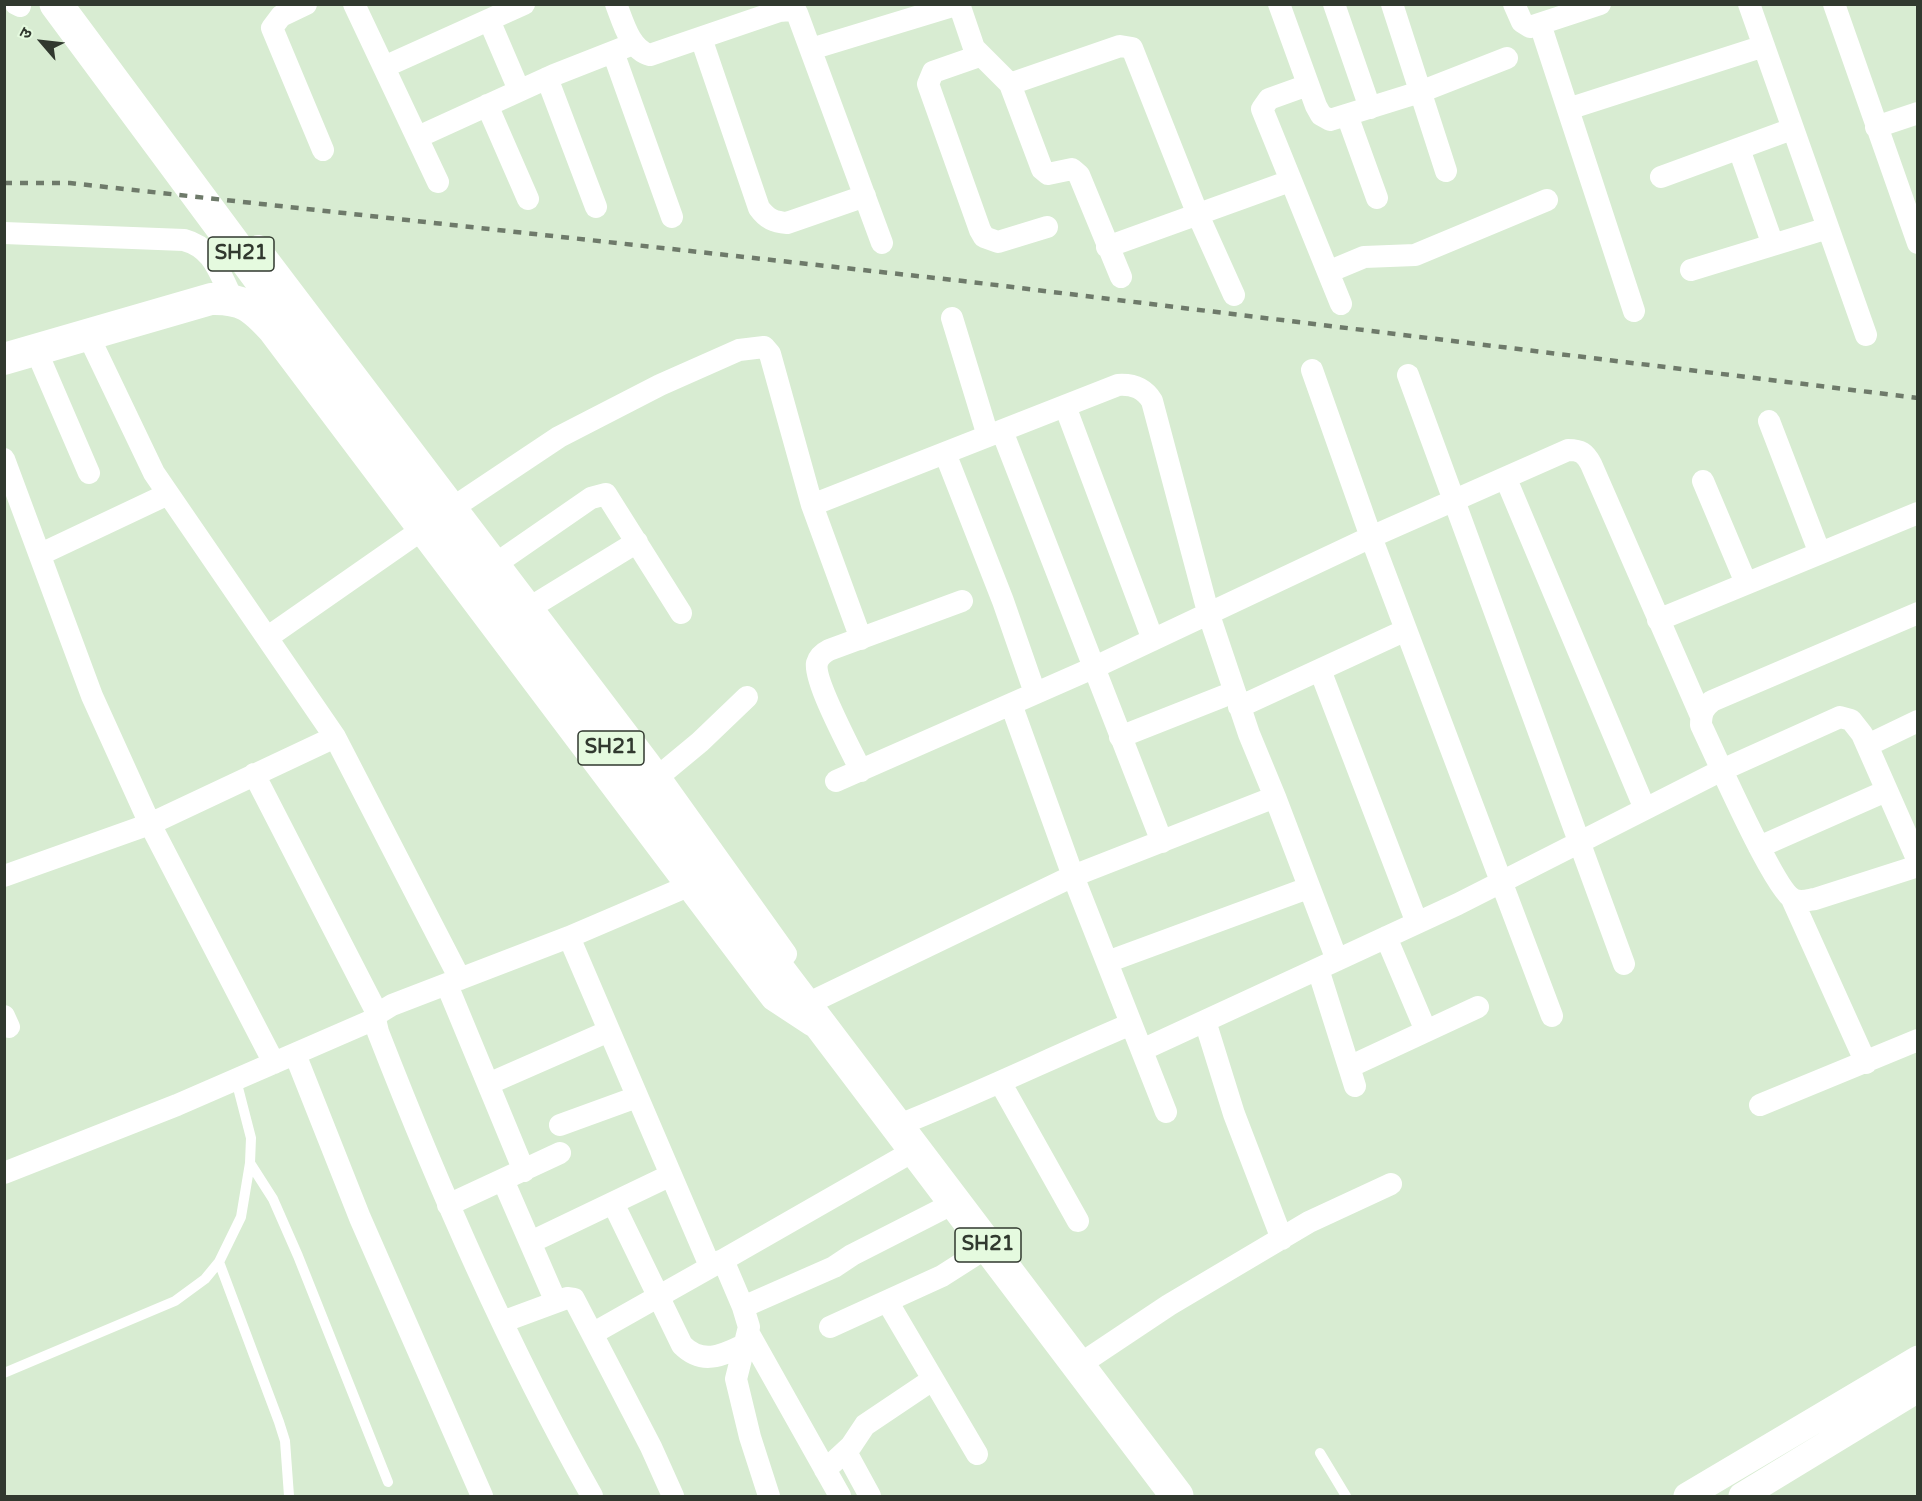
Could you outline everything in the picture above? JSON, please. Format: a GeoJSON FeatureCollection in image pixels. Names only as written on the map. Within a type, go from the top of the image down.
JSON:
{"type":"FeatureCollection","features":[{"type":"Feature","properties":{"kind":"main road","name":"SH21"},"geometry":{"type":"LineString","coordinates":[[71,8],[453,540],[810,1006],[1177,1497]]}},
{"type":"Feature","properties":{"kind":"main road"},"geometry":{"type":"LineString","coordinates":[[4,359],[211,299],[232,298],[255,309],[274,330],[776,996],[810,1006]]}},
{"type":"Feature","properties":{"kind":"street"},"geometry":{"type":"LineString","coordinates":[[306,4],[281,16],[272,28],[323,150]]}},
{"type":"Feature","properties":{"kind":"street"},"geometry":{"type":"LineString","coordinates":[[354,4],[438,182]]}},
{"type":"Feature","properties":{"kind":"street"},"geometry":{"type":"LineString","coordinates":[[384,67],[492,14],[525,4]]}},
{"type":"Feature","properties":{"kind":"street"},"geometry":{"type":"LineString","coordinates":[[616,4],[623,48],[672,217]]}},
{"type":"Feature","properties":{"kind":"street"},"geometry":{"type":"LineString","coordinates":[[811,49],[959,4],[979,56],[1010,84],[1042,169],[1048,174],[1072,169],[1079,175],[1121,278]]}},
{"type":"Feature","properties":{"kind":"street"},"geometry":{"type":"LineString","coordinates":[[1279,4],[1321,115],[1330,120],[1420,92],[1507,58]]}},
{"type":"Feature","properties":{"kind":"street"},"geometry":{"type":"LineString","coordinates":[[1334,4],[1370,108]]}},
{"type":"Feature","properties":{"kind":"street"},"geometry":{"type":"LineString","coordinates":[[1392,4],[1446,171]]}},
{"type":"Feature","properties":{"kind":"street"},"geometry":{"type":"LineString","coordinates":[[1514,4],[1522,22],[1530,27],[1600,4]]}},
{"type":"Feature","properties":{"kind":"street"},"geometry":{"type":"LineString","coordinates":[[1749,4],[1866,335]]}},
{"type":"Feature","properties":{"kind":"street"},"geometry":{"type":"LineString","coordinates":[[1834,4],[1876,127],[1910,201],[1917,243]]}},
{"type":"Feature","properties":{"kind":"street"},"geometry":{"type":"LineString","coordinates":[[418,137],[519,90],[623,48],[650,55],[779,11],[795,9],[882,243]]}},
{"type":"Feature","properties":{"kind":"street"},"geometry":{"type":"LineString","coordinates":[[492,14],[519,90]]}},
{"type":"Feature","properties":{"kind":"street"},"geometry":{"type":"LineString","coordinates":[[1540,24],[1634,311]]}},
{"type":"Feature","properties":{"kind":"street"},"geometry":{"type":"LineString","coordinates":[[701,38],[759,208],[765,216],[774,222],[787,223],[865,196]]}},
{"type":"Feature","properties":{"kind":"street"},"geometry":{"type":"LineString","coordinates":[[1010,84],[1120,46],[1132,48],[1198,215],[1234,295]]}},
{"type":"Feature","properties":{"kind":"street"},"geometry":{"type":"LineString","coordinates":[[1568,109],[1764,46]]}},
{"type":"Feature","properties":{"kind":"street"},"geometry":{"type":"LineString","coordinates":[[979,56],[933,72],[928,84],[980,230],[984,237],[998,242],[1047,227]]}},
{"type":"Feature","properties":{"kind":"street"},"geometry":{"type":"LineString","coordinates":[[547,78],[596,207]]}},
{"type":"Feature","properties":{"kind":"street"},"geometry":{"type":"LineString","coordinates":[[1308,85],[1269,99],[1262,109],[1341,304]]}},
{"type":"Feature","properties":{"kind":"street"},"geometry":{"type":"LineString","coordinates":[[487,105],[528,199]]}},
{"type":"Feature","properties":{"kind":"street"},"geometry":{"type":"LineString","coordinates":[[1876,127],[1917,113]]}},
{"type":"Feature","properties":{"kind":"street"},"geometry":{"type":"LineString","coordinates":[[1347,115],[1377,198]]}},
{"type":"Feature","properties":{"kind":"street"},"geometry":{"type":"LineString","coordinates":[[1661,177],[1792,129]]}},
{"type":"Feature","properties":{"kind":"street"},"geometry":{"type":"LineString","coordinates":[[1739,149],[1773,245]]}},
{"type":"Feature","properties":{"kind":"street"},"geometry":{"type":"LineString","coordinates":[[1107,247],[1290,182]]}},
{"type":"Feature","properties":{"kind":"street"},"geometry":{"type":"LineString","coordinates":[[1328,272],[1364,257],[1415,255],[1547,200]]}},
{"type":"Feature","properties":{"kind":"street"},"geometry":{"type":"LineString","coordinates":[[1692,270],[1828,228]]}},
{"type":"Feature","properties":{"kind":"street"},"geometry":{"type":"LineString","coordinates":[[4,233],[184,240],[199,244],[207,251],[232,298]]}},
{"type":"Feature","properties":{"kind":"street"},"geometry":{"type":"LineString","coordinates":[[258,246],[659,776],[810,1006],[1073,876],[1275,797]]}},
{"type":"Feature","properties":{"kind":"street"},"geometry":{"type":"LineString","coordinates":[[952,318],[995,433],[1093,668],[1162,842]]}},
{"type":"Feature","properties":{"kind":"street"},"geometry":{"type":"LineString","coordinates":[[88,335],[130,425],[168,494],[268,636],[335,737],[453,982],[488,1084],[531,1242],[556,1302]]}},
{"type":"Feature","properties":{"kind":"street"},"geometry":{"type":"LineString","coordinates":[[454,507],[559,437],[714,359],[755,347],[764,347],[770,354],[813,505],[861,639]]}},
{"type":"Feature","properties":{"kind":"street"},"geometry":{"type":"LineString","coordinates":[[36,350],[89,473]]}},
{"type":"Feature","properties":{"kind":"street"},"geometry":{"type":"LineString","coordinates":[[1312,370],[1371,537],[1552,1016]]}},
{"type":"Feature","properties":{"kind":"street"},"geometry":{"type":"LineString","coordinates":[[1408,375],[1624,964]]}},
{"type":"Feature","properties":{"kind":"street"},"geometry":{"type":"LineString","coordinates":[[813,505],[1118,385],[1131,384],[1148,395],[1161,434],[1208,612],[1236,699],[1308,888],[1328,964],[1352,1077],[1426,1031],[1478,1007]]}},
{"type":"Feature","properties":{"kind":"street"},"geometry":{"type":"LineString","coordinates":[[1065,406],[1154,640]]}},
{"type":"Feature","properties":{"kind":"street"},"geometry":{"type":"LineString","coordinates":[[1769,420],[1820,551]]}},
{"type":"Feature","properties":{"kind":"street"},"geometry":{"type":"LineString","coordinates":[[836,782],[1093,668],[1371,537],[1568,450],[1577,450],[1585,454],[1701,716]]}},
{"type":"Feature","properties":{"kind":"street"},"geometry":{"type":"LineString","coordinates":[[945,453],[1003,601],[1035,693]]}},
{"type":"Feature","properties":{"kind":"street"},"geometry":{"type":"LineString","coordinates":[[4,459],[93,696],[150,824],[284,1059],[360,1218],[482,1497]]}},
{"type":"Feature","properties":{"kind":"street"},"geometry":{"type":"LineString","coordinates":[[1506,479],[1645,809]]}},
{"type":"Feature","properties":{"kind":"street"},"geometry":{"type":"LineString","coordinates":[[1703,481],[1746,583]]}},
{"type":"Feature","properties":{"kind":"street"},"geometry":{"type":"LineString","coordinates":[[40,554],[168,494]]}},
{"type":"Feature","properties":{"kind":"street"},"geometry":{"type":"LineString","coordinates":[[497,563],[598,494],[606,494],[681,613]]}},
{"type":"Feature","properties":{"kind":"street"},"geometry":{"type":"LineString","coordinates":[[1658,620],[1820,551],[1917,513]]}},
{"type":"Feature","properties":{"kind":"street"},"geometry":{"type":"LineString","coordinates":[[268,636],[423,529]]}},
{"type":"Feature","properties":{"kind":"street"},"geometry":{"type":"LineString","coordinates":[[531,607],[637,542]]}},
{"type":"Feature","properties":{"kind":"street"},"geometry":{"type":"LineString","coordinates":[[861,771],[819,681],[817,668],[822,654],[962,601]]}},
{"type":"Feature","properties":{"kind":"street"},"geometry":{"type":"LineString","coordinates":[[1866,1063],[1792,899],[1784,890],[1759,847],[1722,770],[1701,725],[1701,716],[1705,706],[1712,701],[1917,613]]}},
{"type":"Feature","properties":{"kind":"street"},"geometry":{"type":"LineString","coordinates":[[1120,737],[1320,670],[1406,630]]}},
{"type":"Feature","properties":{"kind":"street"},"geometry":{"type":"LineString","coordinates":[[1320,670],[1417,923]]}},
{"type":"Feature","properties":{"kind":"street"},"geometry":{"type":"LineString","coordinates":[[659,776],[700,742],[747,697]]}},
{"type":"Feature","properties":{"kind":"street"},"geometry":{"type":"LineString","coordinates":[[1011,704],[1073,876],[1166,1112]]}},
{"type":"Feature","properties":{"kind":"street"},"geometry":{"type":"LineString","coordinates":[[1142,1050],[1417,923],[1722,770],[1840,717],[1851,720],[1868,745],[1917,861]]}},
{"type":"Feature","properties":{"kind":"street"},"geometry":{"type":"LineString","coordinates":[[1868,745],[1917,721]]}},
{"type":"Feature","properties":{"kind":"street"},"geometry":{"type":"LineString","coordinates":[[4,876],[150,824],[335,737]]}},
{"type":"Feature","properties":{"kind":"street"},"geometry":{"type":"LineString","coordinates":[[254,774],[377,1017],[378,1032],[448,1205],[545,1413],[592,1497]]}},
{"type":"Feature","properties":{"kind":"street"},"geometry":{"type":"LineString","coordinates":[[1759,847],[1886,791]]}},
{"type":"Feature","properties":{"kind":"street"},"geometry":{"type":"LineString","coordinates":[[1792,899],[1802,901],[1815,899],[1917,866]]}},
{"type":"Feature","properties":{"kind":"street"},"geometry":{"type":"LineString","coordinates":[[7,1165],[236,1080],[377,1017],[392,1005],[569,937],[693,884]]}},
{"type":"Feature","properties":{"kind":"street"},"geometry":{"type":"LineString","coordinates":[[1107,962],[1308,888]]}},
{"type":"Feature","properties":{"kind":"street"},"geometry":{"type":"LineString","coordinates":[[569,937],[707,1259],[719,1262],[743,1307],[748,1339],[840,1497]]}},
{"type":"Feature","properties":{"kind":"street"},"geometry":{"type":"LineString","coordinates":[[1386,937],[1426,1031]]}},
{"type":"Feature","properties":{"kind":"street"},"geometry":{"type":"LineString","coordinates":[[1205,1021],[1234,1114],[1282,1239]]}},
{"type":"Feature","properties":{"kind":"street"},"geometry":{"type":"LineString","coordinates":[[591,1331],[599,1330],[719,1262],[908,1137],[1000,1082],[1131,1024]]}},
{"type":"Feature","properties":{"kind":"street"},"geometry":{"type":"LineString","coordinates":[[488,1084],[609,1031]]}},
{"type":"Feature","properties":{"kind":"street"},"geometry":{"type":"LineString","coordinates":[[1760,1105],[1917,1040]]}},
{"type":"Feature","properties":{"kind":"street"},"geometry":{"type":"LineString","coordinates":[[1000,1082],[1078,1221]]}},
{"type":"Feature","properties":{"kind":"street"},"geometry":{"type":"LineString","coordinates":[[560,1125],[637,1097]]}},
{"type":"Feature","properties":{"kind":"street"},"geometry":{"type":"LineString","coordinates":[[448,1205],[560,1153]]}},
{"type":"Feature","properties":{"kind":"street"},"geometry":{"type":"LineString","coordinates":[[531,1242],[671,1175]]}},
{"type":"Feature","properties":{"kind":"street"},"geometry":{"type":"LineString","coordinates":[[1079,1365],[1169,1305],[1309,1222],[1391,1184]]}},
{"type":"Feature","properties":{"kind":"street"},"geometry":{"type":"LineString","coordinates":[[743,1307],[834,1267],[852,1255],[956,1202]]}},
{"type":"Feature","properties":{"kind":"street"},"geometry":{"type":"LineString","coordinates":[[613,1203],[681,1345],[697,1356],[711,1359],[748,1339]]}},
{"type":"Feature","properties":{"kind":"street"},"geometry":{"type":"LineString","coordinates":[[830,1328],[942,1276],[989,1246]]}},
{"type":"Feature","properties":{"kind":"street"},"geometry":{"type":"LineString","coordinates":[[502,1322],[567,1298],[574,1299],[651,1447],[673,1497]]}},
{"type":"Feature","properties":{"kind":"street"},"geometry":{"type":"LineString","coordinates":[[887,1301],[977,1454]]}},
{"type":"Feature","properties":{"kind":"street"},"geometry":{"type":"LineString","coordinates":[[748,1339],[738,1372],[738,1386],[769,1497]]}},
{"type":"Feature","properties":{"kind":"street"},"geometry":{"type":"LineString","coordinates":[[1688,1497],[1917,1359]]}},
{"type":"Feature","properties":{"kind":"street"},"geometry":{"type":"LineString","coordinates":[[825,1470],[846,1452],[865,1425],[932,1380]]}},
{"type":"Feature","properties":{"kind":"street"},"geometry":{"type":"LineString","coordinates":[[1751,1494],[1917,1389]]}},
{"type":"Feature","properties":{"kind":"street"},"geometry":{"type":"LineString","coordinates":[[846,1452],[870,1497]]}},
{"type":"Feature","properties":{"kind":"lane"},"geometry":{"type":"LineString","coordinates":[[4,1373],[175,1301],[205,1279],[219,1262],[241,1217],[250,1163],[251,1138],[236,1080]]}},
{"type":"Feature","properties":{"kind":"lane"},"geometry":{"type":"LineString","coordinates":[[250,1163],[273,1199],[388,1482]]}},
{"type":"Feature","properties":{"kind":"lane"},"geometry":{"type":"LineString","coordinates":[[219,1262],[285,1441],[289,1497]]}},
{"type":"Feature","properties":{"kind":"lane"},"geometry":{"type":"LineString","coordinates":[[1320,1453],[1346,1497]]}},
{"type":"Feature","properties":{"kind":"railway"},"geometry":{"type":"LineString","coordinates":[[4,183],[70,183],[963,281],[1918,398]]}}]}
